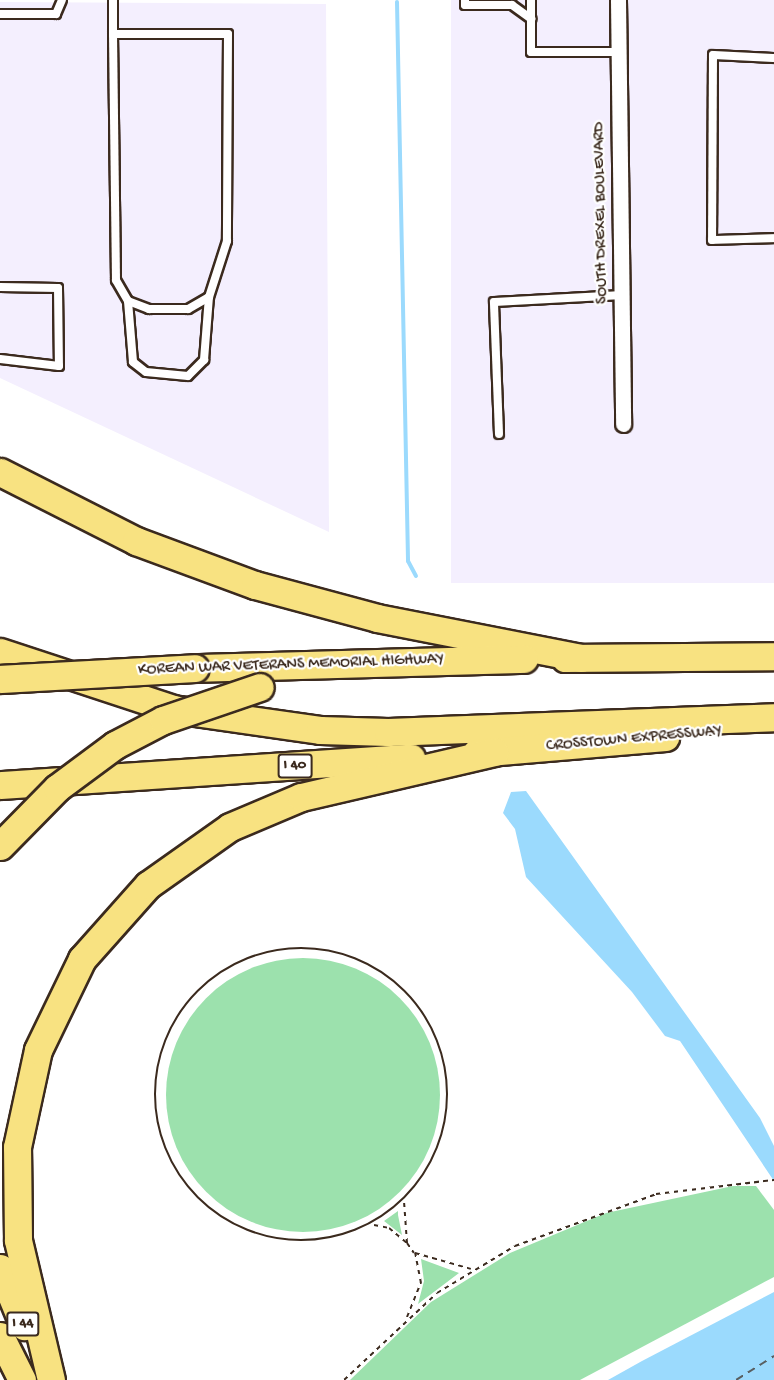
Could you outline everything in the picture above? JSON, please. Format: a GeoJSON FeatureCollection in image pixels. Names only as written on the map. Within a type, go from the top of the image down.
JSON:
{"type":"FeatureCollection","features":[{"type":"Feature","properties":{"kind":"highway"},"geometry":{"type":"LineString","coordinates":[[0,472],[136,541],[281,593],[581,658],[774,656]]}},
{"type":"Feature","properties":{"kind":"highway"},"geometry":{"type":"LineString","coordinates":[[0,652],[173,709],[320,730],[388,732],[774,717]]}},
{"type":"Feature","properties":{"kind":"highway","name":"KOREAN WAR VETERANS MEMORIAL HIGHWAY"},"geometry":{"type":"LineString","coordinates":[[0,679],[397,660],[581,658]]}},
{"type":"Feature","properties":{"kind":"highway"},"geometry":{"type":"LineString","coordinates":[[0,846],[57,788],[115,745],[183,712],[260,687],[397,660]]}},
{"type":"Feature","properties":{"kind":"highway","name":"CROSSTOWN EXPRESSWAY"},"geometry":{"type":"LineString","coordinates":[[495,752],[774,729]]}},
{"type":"Feature","properties":{"kind":"highway"},"geometry":{"type":"LineString","coordinates":[[51,1380],[21,1258],[15,1170],[38,1050],[82,959],[148,885],[230,827],[301,796],[495,752]]}},
{"type":"Feature","properties":{"kind":"highway","name":"I 40"},"geometry":{"type":"LineString","coordinates":[[0,785],[495,752]]}},
{"type":"Feature","properties":{"kind":"highway","name":"I 44"},"geometry":{"type":"LineString","coordinates":[[0,1268],[46,1380]]}},
{"type":"Feature","properties":{"kind":"highway"},"geometry":{"type":"LineString","coordinates":[[0,1336],[22,1380]]}},
{"type":"Feature","properties":{"kind":"street","name":"SOUTH DREXEL BOULEVARD"},"geometry":{"type":"LineString","coordinates":[[618,0],[623,424]]}},
{"type":"Feature","properties":{"kind":"lane"},"geometry":{"type":"LineString","coordinates":[[0,14],[56,14],[63,0]]}},
{"type":"Feature","properties":{"kind":"lane"},"geometry":{"type":"LineString","coordinates":[[113,0],[113,34],[116,280],[128,301],[133,362],[146,372],[188,376],[204,360],[209,297],[227,241],[228,34],[113,34]]}},
{"type":"Feature","properties":{"kind":"lane"},"geometry":{"type":"LineString","coordinates":[[531,0],[531,52],[617,52]]}},
{"type":"Feature","properties":{"kind":"lane"},"geometry":{"type":"LineString","coordinates":[[465,3],[512,5],[531,19]]}},
{"type":"Feature","properties":{"kind":"lane"},"geometry":{"type":"LineString","coordinates":[[774,58],[713,55],[712,240],[774,238]]}},
{"type":"Feature","properties":{"kind":"lane"},"geometry":{"type":"LineString","coordinates":[[0,287],[58,288],[59,366],[0,360]]}},
{"type":"Feature","properties":{"kind":"lane"},"geometry":{"type":"LineString","coordinates":[[499,434],[495,302],[623,295]]}},
{"type":"Feature","properties":{"kind":"lane"},"geometry":{"type":"LineString","coordinates":[[128,301],[149,309],[188,309],[209,297]]}},
{"type":"Feature","properties":{"kind":"path"},"geometry":{"type":"LineString","coordinates":[[374,1225],[404,1201],[432,1157],[446,1090],[436,1043],[411,998],[372,966],[324,949],[263,954],[222,972],[182,1012],[163,1045],[156,1098],[172,1161],[201,1199],[256,1232],[319,1238],[374,1225],[389,1228],[415,1253],[438,1264],[473,1268]]}},
{"type":"Feature","properties":{"kind":"path"},"geometry":{"type":"LineString","coordinates":[[344,1380],[405,1320],[473,1268],[625,1203],[751,1181],[774,1180]]}},
{"type":"Feature","properties":{"kind":"path"},"geometry":{"type":"LineString","coordinates":[[404,1201],[407,1243]]}},
{"type":"Feature","properties":{"kind":"path"},"geometry":{"type":"LineString","coordinates":[[405,1320],[420,1283],[415,1253]]}},
{"type":"Feature","properties":{"kind":"shaded area"},"geometry":{"type":"Polygon","coordinates":[[[451,0],[774,0],[774,583],[451,583],[451,0]]]}},
{"type":"Feature","properties":{"kind":"shaded area"},"geometry":{"type":"Polygon","coordinates":[[[0,2],[326,4],[329,532],[0,378],[0,2]]]}},
{"type":"Feature","properties":{"kind":"green space"},"geometry":{"type":"Polygon","coordinates":[[[303,958],[330,961],[355,968],[379,981],[400,998],[417,1019],[430,1043],[437,1068],[440,1095],[437,1122],[430,1147],[417,1171],[400,1192],[379,1209],[355,1222],[330,1229],[303,1232],[276,1229],[251,1222],[227,1209],[206,1192],[189,1171],[176,1147],[169,1122],[166,1095],[169,1068],[176,1043],[189,1019],[206,998],[227,981],[251,968],[276,961],[303,958]]]}},
{"type":"Feature","properties":{"kind":"green space"},"geometry":{"type":"Polygon","coordinates":[[[733,1186],[756,1186],[774,1210],[774,1277],[580,1380],[350,1380],[431,1302],[510,1253],[606,1213],[733,1186]]]}},
{"type":"Feature","properties":{"kind":"green space"},"geometry":{"type":"Polygon","coordinates":[[[398,1211],[398,1215],[402,1235],[384,1221],[398,1211]]]}},
{"type":"Feature","properties":{"kind":"green space"},"geometry":{"type":"Polygon","coordinates":[[[421,1259],[459,1273],[418,1304],[424,1281],[421,1259]]]}},
{"type":"Feature","properties":{"kind":"water"},"geometry":{"type":"Polygon","coordinates":[[[526,791],[760,1118],[774,1146],[774,1181],[680,1041],[665,1036],[632,992],[526,877],[515,829],[503,813],[511,792],[526,791]]]}},
{"type":"Feature","properties":{"kind":"water"},"geometry":{"type":"Polygon","coordinates":[[[774,1292],[774,1380],[608,1380],[642,1361],[774,1292]]]}},
{"type":"Feature","properties":{"kind":"waterway"},"geometry":{"type":"LineString","coordinates":[[397,2],[408,561],[416,576]]}},
{"type":"Feature","properties":{"kind":"ferry route"},"geometry":{"type":"LineString","coordinates":[[736,1380],[774,1356]]}}]}
